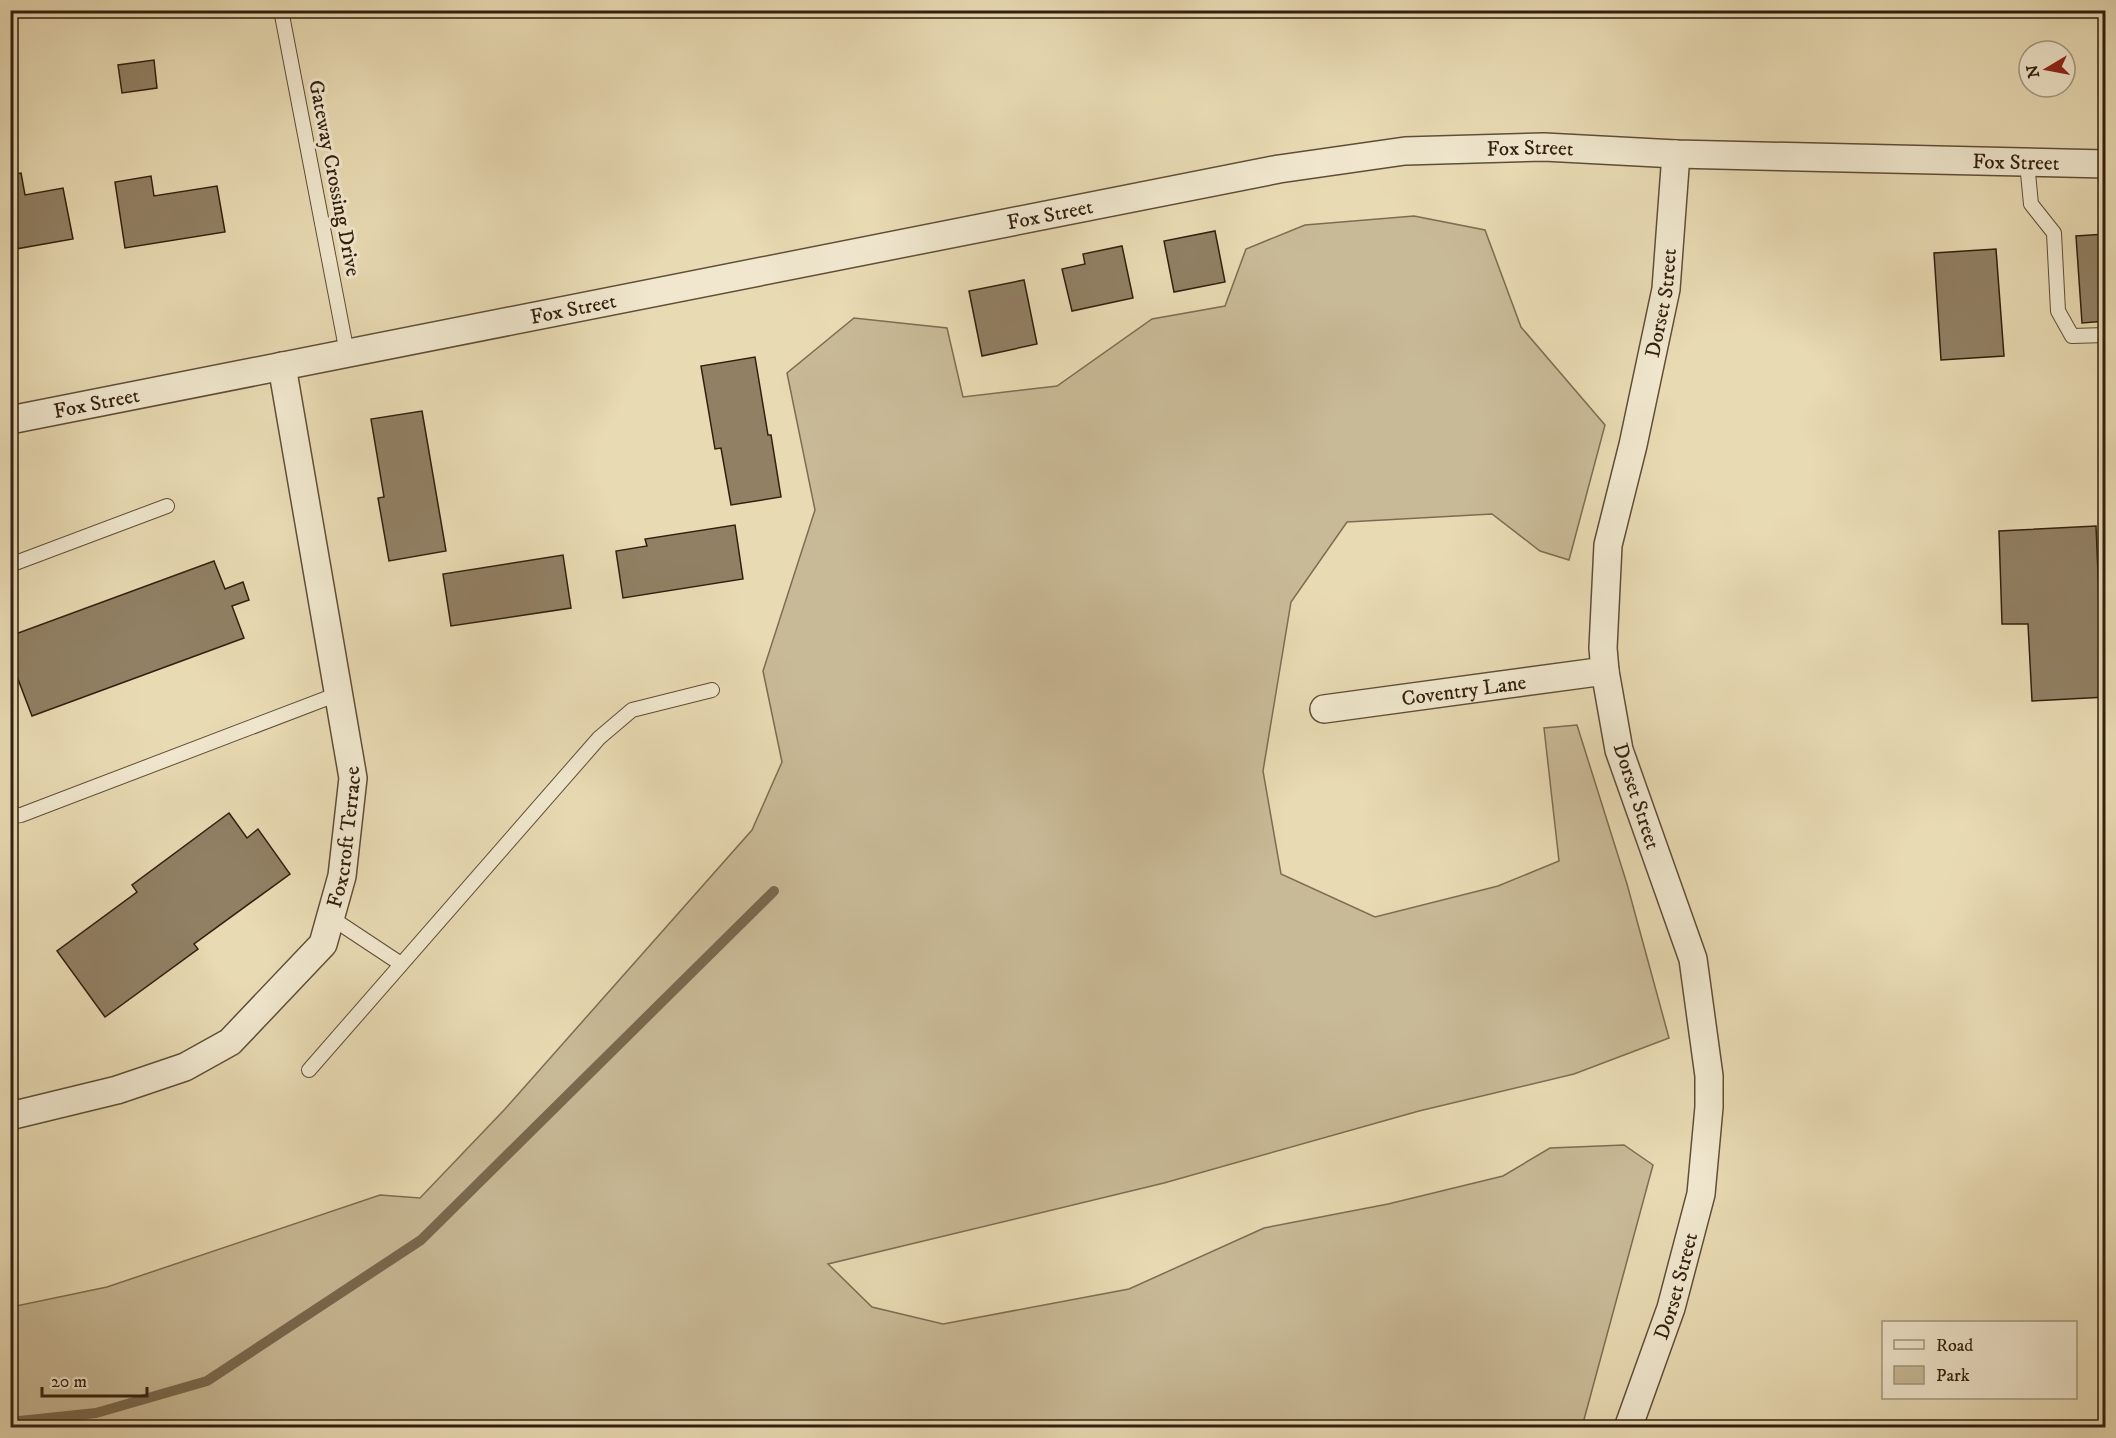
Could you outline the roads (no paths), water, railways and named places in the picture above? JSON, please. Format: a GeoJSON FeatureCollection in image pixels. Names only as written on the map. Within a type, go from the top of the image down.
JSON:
{"type":"FeatureCollection","features":[{"type":"Feature","properties":{"kind":"street","name":"Fox Street"},"geometry":{"type":"LineString","coordinates":[[10,420],[1280,169],[1405,151],[1544,147],[1676,154],[2106,164]]}},
{"type":"Feature","properties":{"kind":"street","name":"Dorset Street"},"geometry":{"type":"LineString","coordinates":[[1629,1428],[1671,1308],[1701,1194],[1709,1107],[1709,1076],[1693,959],[1619,750],[1603,648],[1608,545],[1633,445],[1666,289],[1676,154]]}},
{"type":"Feature","properties":{"kind":"street","name":"Foxcroft Terrace"},"geometry":{"type":"LineString","coordinates":[[12,1109],[117,1090],[185,1067],[230,1042],[323,944],[342,876],[353,778],[282,366]]}},
{"type":"Feature","properties":{"kind":"street","name":"Coventry Lane"},"geometry":{"type":"LineString","coordinates":[[1323,709],[1605,671]]}},
{"type":"Feature","properties":{"kind":"lane","name":"Gateway Crossing Drive"},"geometry":{"type":"LineString","coordinates":[[281,10],[347,353]]}},
{"type":"Feature","properties":{"kind":"lane"},"geometry":{"type":"LineString","coordinates":[[2027,163],[2031,204],[2054,233],[2058,311],[2072,336],[2106,336]]}},
{"type":"Feature","properties":{"kind":"lane"},"geometry":{"type":"LineString","coordinates":[[10,565],[167,506]]}},
{"type":"Feature","properties":{"kind":"lane"},"geometry":{"type":"LineString","coordinates":[[309,1070],[599,738],[632,710],[712,690]]}},
{"type":"Feature","properties":{"kind":"lane"},"geometry":{"type":"LineString","coordinates":[[10,817],[21,815],[338,694]]}},
{"type":"Feature","properties":{"kind":"lane"},"geometry":{"type":"LineString","coordinates":[[330,917],[401,964]]}},
{"type":"Feature","properties":{"kind":"waterway"},"geometry":{"type":"LineString","coordinates":[[10,1422],[96,1413],[207,1381],[421,1240],[774,891]]}}]}
